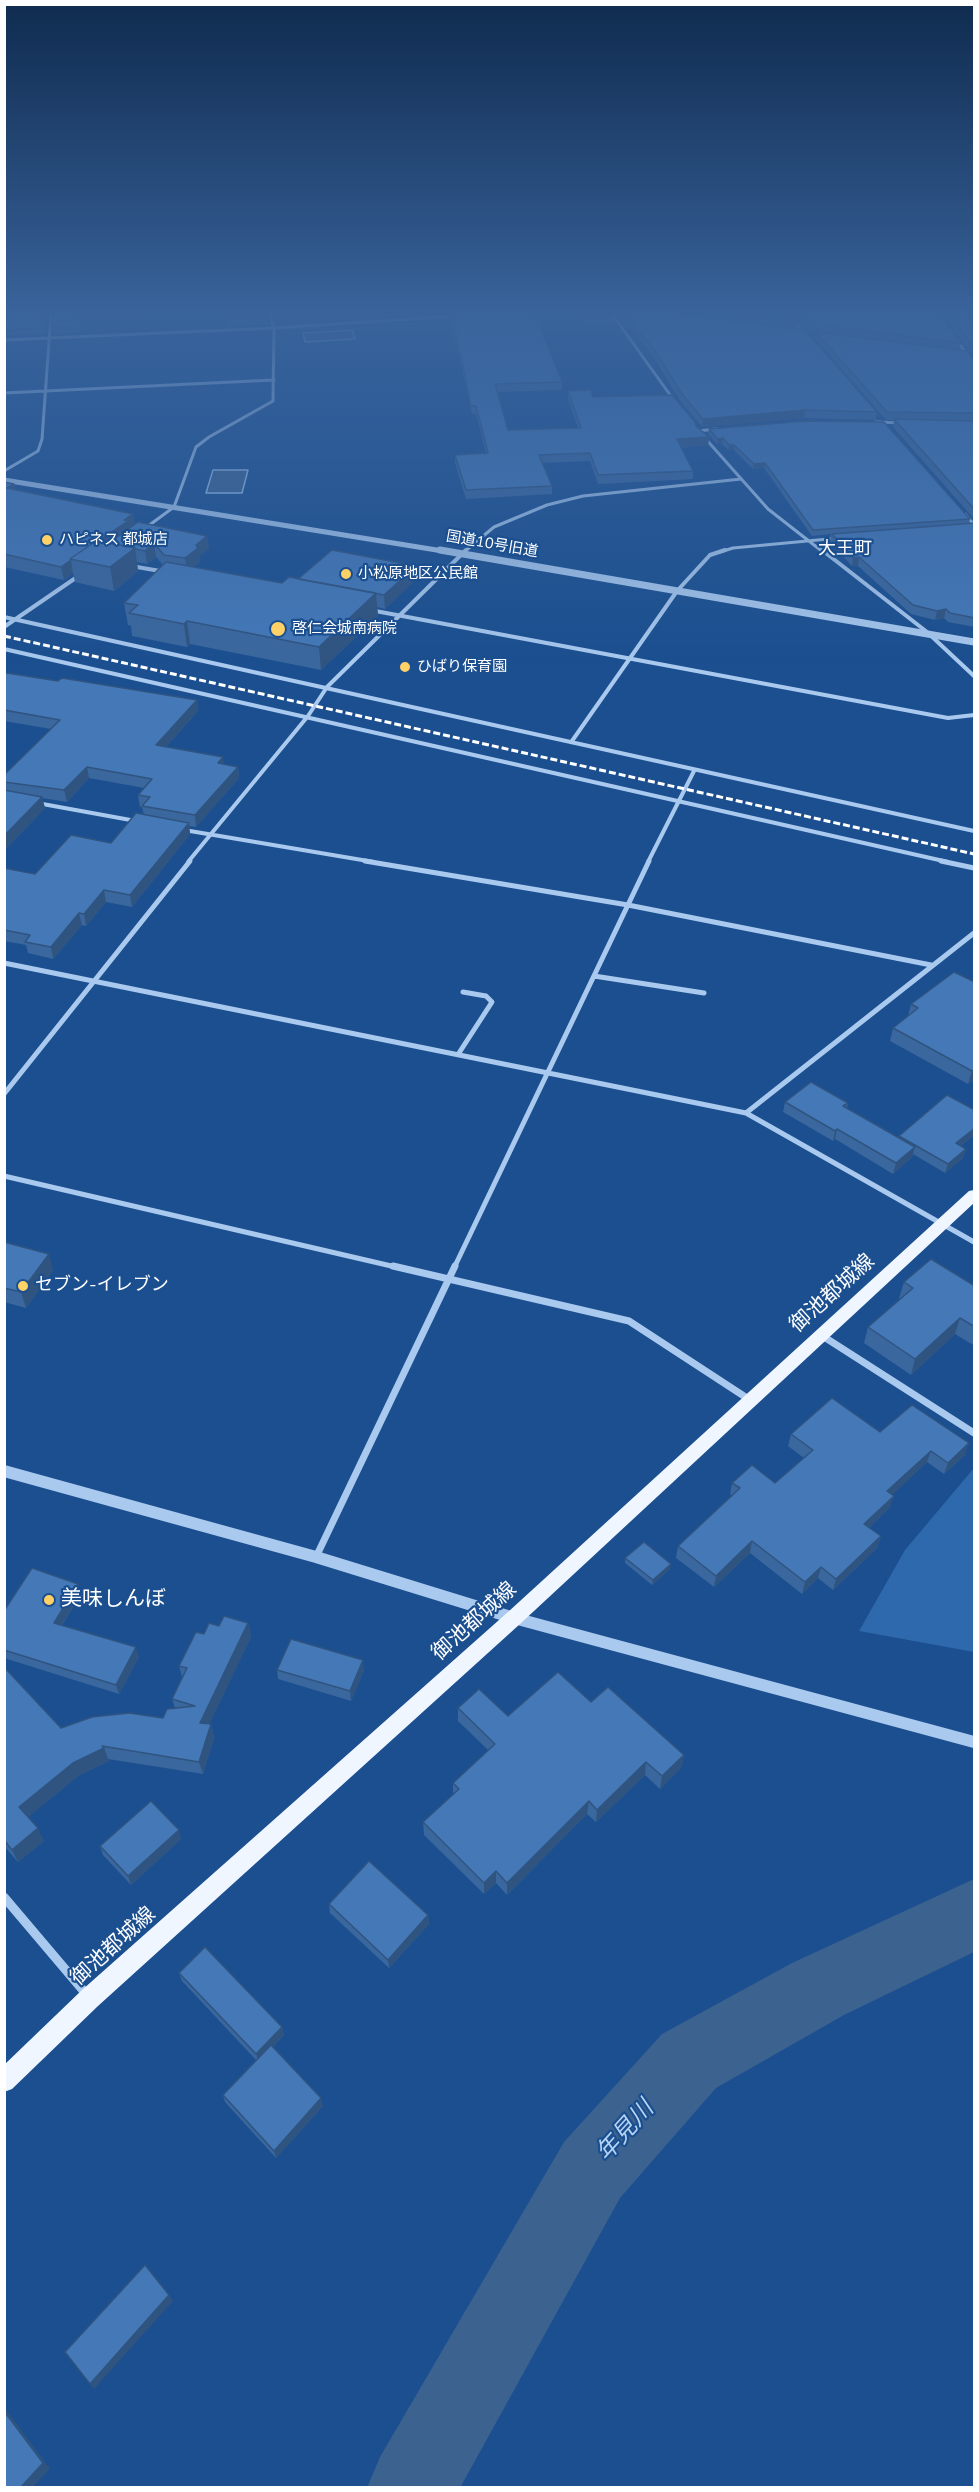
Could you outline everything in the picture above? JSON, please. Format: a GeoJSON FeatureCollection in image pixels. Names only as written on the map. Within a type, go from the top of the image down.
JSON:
{"type":"FeatureCollection","features":[{"type":"Feature","properties":{"kind":"main road","name":"御池都城線"},"geometry":{"type":"LineString","coordinates":[[4,2081],[90,1998],[513,1618],[975,1195]]}},
{"type":"Feature","properties":{"kind":"street"},"geometry":{"type":"LineString","coordinates":[[4,471],[38,451],[42,430]]}},
{"type":"Feature","properties":{"kind":"street"},"geometry":{"type":"LineString","coordinates":[[138,534],[174,507],[196,447],[221,430]]}},
{"type":"Feature","properties":{"kind":"street"},"geometry":{"type":"LineString","coordinates":[[698,430],[768,509],[927,632],[975,676]]}},
{"type":"Feature","properties":{"kind":"street"},"geometry":{"type":"LineString","coordinates":[[4,1094],[308,716],[327,687],[462,554],[494,527],[547,505],[583,496],[741,479]]}},
{"type":"Feature","properties":{"kind":"street","name":"国道10号旧道"},"geometry":{"type":"LineString","coordinates":[[4,480],[462,554],[975,642]]}},
{"type":"Feature","properties":{"kind":"street"},"geometry":{"type":"LineString","coordinates":[[959,508],[975,526],[963,529]]}},
{"type":"Feature","properties":{"kind":"street"},"geometry":{"type":"LineString","coordinates":[[572,741],[677,591],[710,555],[733,548],[840,538]]}},
{"type":"Feature","properties":{"kind":"street"},"geometry":{"type":"LineString","coordinates":[[124,565],[170,573]]}},
{"type":"Feature","properties":{"kind":"street"},"geometry":{"type":"LineString","coordinates":[[4,627],[82,573]]}},
{"type":"Feature","properties":{"kind":"street"},"geometry":{"type":"LineString","coordinates":[[365,609],[948,718],[975,715]]}},
{"type":"Feature","properties":{"kind":"street"},"geometry":{"type":"LineString","coordinates":[[4,617],[572,741],[694,771],[975,831]]}},
{"type":"Feature","properties":{"kind":"street"},"geometry":{"type":"LineString","coordinates":[[4,649],[975,868]]}},
{"type":"Feature","properties":{"kind":"street"},"geometry":{"type":"LineString","coordinates":[[316,1557],[677,801],[694,771]]}},
{"type":"Feature","properties":{"kind":"street"},"geometry":{"type":"LineString","coordinates":[[27,802],[141,822]]}},
{"type":"Feature","properties":{"kind":"street"},"geometry":{"type":"LineString","coordinates":[[175,829],[628,905],[931,965]]}},
{"type":"Feature","properties":{"kind":"street"},"geometry":{"type":"LineString","coordinates":[[746,1113],[931,965],[975,933]]}},
{"type":"Feature","properties":{"kind":"street"},"geometry":{"type":"LineString","coordinates":[[4,963],[549,1071],[746,1113],[975,1242]]}},
{"type":"Feature","properties":{"kind":"street"},"geometry":{"type":"LineString","coordinates":[[594,976],[704,993]]}},
{"type":"Feature","properties":{"kind":"street"},"geometry":{"type":"LineString","coordinates":[[459,1053],[492,1002],[486,996],[463,992]]}},
{"type":"Feature","properties":{"kind":"street"},"geometry":{"type":"LineString","coordinates":[[4,1176],[630,1321],[750,1400]]}},
{"type":"Feature","properties":{"kind":"street"},"geometry":{"type":"LineString","coordinates":[[821,1335],[975,1433]]}},
{"type":"Feature","properties":{"kind":"street"},"geometry":{"type":"LineString","coordinates":[[4,1471],[316,1557],[513,1618],[975,1742]]}},
{"type":"Feature","properties":{"kind":"street"},"geometry":{"type":"LineString","coordinates":[[4,1897],[90,1998]]}},
{"type":"Feature","properties":{"kind":"shaded area"},"geometry":{"type":"Polygon","coordinates":[[[213,470],[248,470],[242,493],[206,493],[213,470]]]}},
{"type":"Feature","properties":{"kind":"shaded area"},"geometry":{"type":"Polygon","coordinates":[[[974,1468],[974,1652],[859,1631],[905,1550],[974,1468]]]}},
{"type":"Feature","properties":{"kind":"building"},"geometry":{"type":"Polygon","coordinates":[[[482,430],[701,430],[709,437],[677,439],[693,471],[598,475],[590,453],[539,455],[552,486],[466,490],[455,455],[488,453],[482,430]]]}},
{"type":"Feature","properties":{"kind":"building"},"geometry":{"type":"Polygon","coordinates":[[[710,430],[891,430],[970,519],[813,530],[765,463],[754,464],[734,445],[729,445],[723,438],[718,439],[710,430]]]}},
{"type":"Feature","properties":{"kind":"building"},"geometry":{"type":"Polygon","coordinates":[[[904,430],[975,430],[975,510],[904,430]]]}},
{"type":"Feature","properties":{"kind":"building"},"geometry":{"type":"Polygon","coordinates":[[[4,482],[14,484],[7,488],[133,514],[124,520],[128,521],[61,567],[4,554],[4,482]]]}},
{"type":"Feature","properties":{"kind":"building"},"geometry":{"type":"Polygon","coordinates":[[[138,522],[207,536],[196,545],[198,548],[185,558],[164,555],[154,543],[145,551],[109,543],[138,522]]]}},
{"type":"Feature","properties":{"kind":"building"},"geometry":{"type":"Polygon","coordinates":[[[975,523],[975,618],[950,613],[946,609],[937,611],[913,605],[859,557],[853,558],[832,534],[975,523]]]}},
{"type":"Feature","properties":{"kind":"building"},"geometry":{"type":"Polygon","coordinates":[[[96,541],[135,548],[110,567],[70,559],[96,541]]]}},
{"type":"Feature","properties":{"kind":"building"},"geometry":{"type":"Polygon","coordinates":[[[332,550],[416,566],[384,595],[298,579],[332,550]]]}},
{"type":"Feature","properties":{"kind":"building"},"geometry":{"type":"Polygon","coordinates":[[[166,562],[282,583],[289,577],[376,593],[319,647],[187,621],[184,624],[129,613],[138,605],[124,603],[166,562]]]}},
{"type":"Feature","properties":{"kind":"building"},"geometry":{"type":"Polygon","coordinates":[[[7,673],[58,681],[62,678],[197,700],[156,745],[223,757],[218,763],[238,767],[195,815],[142,806],[150,797],[138,795],[152,779],[87,767],[64,790],[4,782],[4,775],[60,720],[4,710],[4,675],[7,673]]]}},
{"type":"Feature","properties":{"kind":"building"},"geometry":{"type":"Polygon","coordinates":[[[4,790],[42,797],[4,836],[4,790]]]}},
{"type":"Feature","properties":{"kind":"building"},"geometry":{"type":"Polygon","coordinates":[[[136,813],[189,823],[130,895],[104,890],[84,914],[79,913],[51,947],[25,942],[30,935],[4,930],[4,868],[35,874],[71,835],[111,843],[136,813]]]}},
{"type":"Feature","properties":{"kind":"building"},"geometry":{"type":"Polygon","coordinates":[[[954,972],[975,982],[975,1069],[972,1071],[893,1028],[918,1008],[911,1004],[954,972]]]}},
{"type":"Feature","properties":{"kind":"building"},"geometry":{"type":"Polygon","coordinates":[[[811,1082],[848,1103],[843,1106],[915,1147],[896,1163],[785,1102],[811,1082]]]}},
{"type":"Feature","properties":{"kind":"building"},"geometry":{"type":"Polygon","coordinates":[[[947,1095],[975,1110],[975,1128],[956,1143],[966,1149],[948,1164],[899,1136],[947,1095]]]}},
{"type":"Feature","properties":{"kind":"building"},"geometry":{"type":"Polygon","coordinates":[[[4,1242],[49,1254],[21,1292],[4,1288],[4,1242]]]}},
{"type":"Feature","properties":{"kind":"building"},"geometry":{"type":"Polygon","coordinates":[[[931,1259],[975,1286],[975,1327],[960,1318],[915,1359],[868,1327],[913,1288],[904,1282],[931,1259]]]}},
{"type":"Feature","properties":{"kind":"building"},"geometry":{"type":"Polygon","coordinates":[[[832,1398],[880,1432],[912,1405],[969,1443],[948,1463],[931,1451],[887,1491],[894,1496],[864,1524],[881,1536],[836,1579],[821,1567],[805,1582],[752,1541],[716,1576],[678,1546],[740,1488],[732,1483],[752,1465],[775,1483],[813,1450],[791,1434],[832,1398]]]}},
{"type":"Feature","properties":{"kind":"building"},"geometry":{"type":"Polygon","coordinates":[[[644,1542],[671,1564],[653,1580],[625,1558],[644,1542]]]}},
{"type":"Feature","properties":{"kind":"building"},"geometry":{"type":"Polygon","coordinates":[[[32,1568],[78,1584],[54,1623],[136,1647],[116,1685],[4,1650],[4,1611],[32,1568]]]}},
{"type":"Feature","properties":{"kind":"building"},"geometry":{"type":"Polygon","coordinates":[[[224,1616],[248,1623],[200,1723],[211,1724],[199,1762],[102,1746],[104,1748],[73,1763],[19,1807],[38,1828],[12,1850],[4,1840],[4,1667],[61,1728],[92,1717],[129,1713],[163,1718],[167,1709],[195,1706],[172,1699],[187,1668],[179,1666],[196,1632],[204,1634],[209,1623],[219,1626],[224,1616]]]}},
{"type":"Feature","properties":{"kind":"building"},"geometry":{"type":"Polygon","coordinates":[[[291,1639],[363,1660],[350,1691],[277,1670],[291,1639]]]}},
{"type":"Feature","properties":{"kind":"building"},"geometry":{"type":"Polygon","coordinates":[[[558,1672],[591,1702],[608,1687],[684,1755],[662,1776],[646,1762],[597,1810],[589,1801],[507,1883],[496,1871],[484,1883],[423,1822],[459,1789],[453,1783],[495,1744],[458,1708],[479,1689],[508,1716],[558,1672]]]}},
{"type":"Feature","properties":{"kind":"building"},"geometry":{"type":"Polygon","coordinates":[[[151,1801],[179,1830],[128,1876],[100,1846],[151,1801]]]}},
{"type":"Feature","properties":{"kind":"building"},"geometry":{"type":"Polygon","coordinates":[[[369,1861],[428,1915],[388,1960],[329,1904],[369,1861]]]}},
{"type":"Feature","properties":{"kind":"building"},"geometry":{"type":"Polygon","coordinates":[[[205,1947],[282,2027],[256,2054],[179,1973],[205,1947]]]}},
{"type":"Feature","properties":{"kind":"building"},"geometry":{"type":"Polygon","coordinates":[[[271,2045],[321,2098],[274,2151],[223,2095],[271,2045]]]}},
{"type":"Feature","properties":{"kind":"building"},"geometry":{"type":"Polygon","coordinates":[[[145,2265],[169,2295],[90,2384],[65,2352],[145,2265]]]}},
{"type":"Feature","properties":{"kind":"building"},"geometry":{"type":"Polygon","coordinates":[[[4,2411],[43,2463],[21,2487],[4,2487],[4,2411]]]}},
{"type":"Feature","properties":{"kind":"waterway","name":"年見川"},"geometry":{"type":"LineString","coordinates":[[411,2488],[592,2170],[689,2061],[818,1989],[974,1915]]}},
{"type":"Feature","properties":{"kind":"railway"},"geometry":{"type":"LineString","coordinates":[[4,636],[974,854]]}},
{"type":"Feature","properties":{"kind":"place","name":"ハピネス 都城店"},"geometry":{"type":"Point","coordinates":[47,540]}},
{"type":"Feature","properties":{"kind":"place","name":"小松原地区公民館"},"geometry":{"type":"Point","coordinates":[346,574]}},
{"type":"Feature","properties":{"kind":"place","name":"啓仁会城南病院"},"geometry":{"type":"Point","coordinates":[278,629]}},
{"type":"Feature","properties":{"kind":"place","name":"ひばり保育園"},"geometry":{"type":"Point","coordinates":[405,667]}},
{"type":"Feature","properties":{"kind":"place","name":"セブン-イレブン"},"geometry":{"type":"Point","coordinates":[23,1286]}},
{"type":"Feature","properties":{"kind":"place","name":"美味しんぼ"},"geometry":{"type":"Point","coordinates":[49,1600]}},
{"type":"Feature","properties":{"kind":"district","name":"大王町"},"geometry":{"type":"Point","coordinates":[845,550]}}]}
